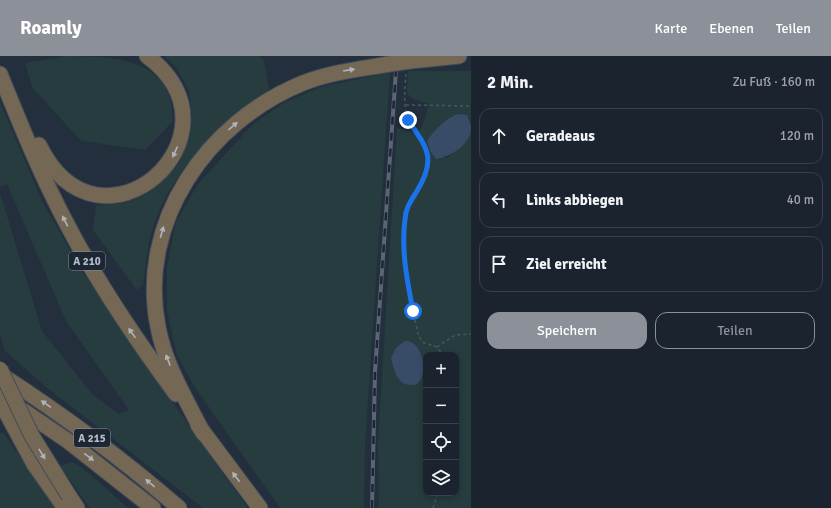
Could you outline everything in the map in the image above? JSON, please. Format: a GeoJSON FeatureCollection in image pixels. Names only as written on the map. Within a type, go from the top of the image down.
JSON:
{"type":"FeatureCollection","features":[{"type":"Feature","properties":{"kind":"highway"},"geometry":{"type":"LineString","coordinates":[[0,73],[46,160],[64,181],[82,191],[94,194],[124,194],[150,183],[161,173],[171,161],[181,135],[182,114],[176,91],[166,74],[147,56]]}},
{"type":"Feature","properties":{"kind":"highway"},"geometry":{"type":"LineString","coordinates":[[203,433],[170,365],[161,340],[156,314],[154,290],[156,259],[162,231],[172,205],[186,180],[206,153],[233,126],[261,105],[289,89],[317,78],[336,73],[389,64],[408,66],[459,56]]}},
{"type":"Feature","properties":{"kind":"highway","name":"A 210"},"geometry":{"type":"LineString","coordinates":[[0,73],[34,157],[86,258],[129,328],[203,433],[260,508]]}},
{"type":"Feature","properties":{"kind":"highway"},"geometry":{"type":"LineString","coordinates":[[0,368],[32,436],[68,503]]}},
{"type":"Feature","properties":{"kind":"highway","name":"A 215"},"geometry":{"type":"LineString","coordinates":[[0,374],[80,428],[126,463],[179,508]]}},
{"type":"Feature","properties":{"kind":"highway","name":"A 215"},"geometry":{"type":"LineString","coordinates":[[0,395],[68,441],[153,508]]}},
{"type":"Feature","properties":{"kind":"highway"},"geometry":{"type":"LineString","coordinates":[[0,401],[31,458],[68,503]]}},
{"type":"Feature","properties":{"kind":"path"},"geometry":{"type":"LineString","coordinates":[[408,66],[406,105],[408,120],[426,146],[428,163],[425,178],[408,202],[405,219],[404,259],[418,334],[422,342],[436,347],[440,352]]}},
{"type":"Feature","properties":{"kind":"path"},"geometry":{"type":"LineString","coordinates":[[406,105],[471,106]]}},
{"type":"Feature","properties":{"kind":"path"},"geometry":{"type":"LineString","coordinates":[[436,347],[456,335],[471,334]]}},
{"type":"Feature","properties":{"kind":"path"},"geometry":{"type":"LineString","coordinates":[[433,508],[437,496]]}},
{"type":"Feature","properties":{"kind":"green space"},"geometry":{"type":"Polygon","coordinates":[[[68,56],[114,59],[142,67],[154,74],[163,85],[170,99],[173,121],[145,150],[81,141],[32,87],[25,63],[68,56]]]}},
{"type":"Feature","properties":{"kind":"green space"},"geometry":{"type":"Polygon","coordinates":[[[164,56],[259,56],[264,60],[269,90],[216,134],[185,167],[172,186],[161,206],[153,228],[148,249],[143,285],[137,290],[93,230],[96,205],[126,203],[151,191],[178,165],[190,137],[192,116],[189,91],[176,67],[164,56]]]}},
{"type":"Feature","properties":{"kind":"green space"},"geometry":{"type":"Polygon","coordinates":[[[408,71],[471,71],[471,128],[471,508],[379,508],[378,443],[397,128],[409,130],[417,137],[425,119],[428,103],[410,97],[407,90],[408,71]],[[452,116],[435,131],[429,145],[430,151],[446,158],[464,145],[471,128],[452,116]]]}},
{"type":"Feature","properties":{"kind":"green space"},"geometry":{"type":"Polygon","coordinates":[[[390,72],[365,445],[364,508],[280,508],[194,386],[177,355],[167,311],[167,267],[176,222],[198,184],[253,124],[285,102],[321,87],[390,72]]]}},
{"type":"Feature","properties":{"kind":"green space"},"geometry":{"type":"Polygon","coordinates":[[[0,102],[42,201],[82,271],[248,508],[203,508],[46,387],[5,351],[0,333],[0,193],[42,331],[92,394],[119,414],[129,410],[66,321],[7,184],[0,187],[0,102]]]}},
{"type":"Feature","properties":{"kind":"green space"},"geometry":{"type":"Polygon","coordinates":[[[3,432],[55,508],[0,508],[0,434],[3,432]]]}},
{"type":"Feature","properties":{"kind":"green space"},"geometry":{"type":"Polygon","coordinates":[[[73,462],[91,475],[128,508],[90,508],[60,466],[73,462]]]}},
{"type":"Feature","properties":{"kind":"water"},"geometry":{"type":"Polygon","coordinates":[[[458,114],[467,115],[471,125],[468,140],[453,153],[436,159],[430,151],[427,141],[449,118],[458,114]]]}},
{"type":"Feature","properties":{"kind":"water"},"geometry":{"type":"Polygon","coordinates":[[[405,341],[411,342],[419,349],[423,361],[423,374],[421,379],[415,385],[407,385],[403,383],[397,376],[391,358],[396,348],[405,341]]]}},
{"type":"Feature","properties":{"kind":"railway"},"geometry":{"type":"LineString","coordinates":[[372,508],[375,372],[397,56]]}},
{"type":"Feature","properties":{"kind":"route"},"geometry":{"type":"LineString","coordinates":[[408,120],[426,146],[428,163],[425,178],[416,193],[408,202],[405,219],[404,259],[413,311]]}}]}
